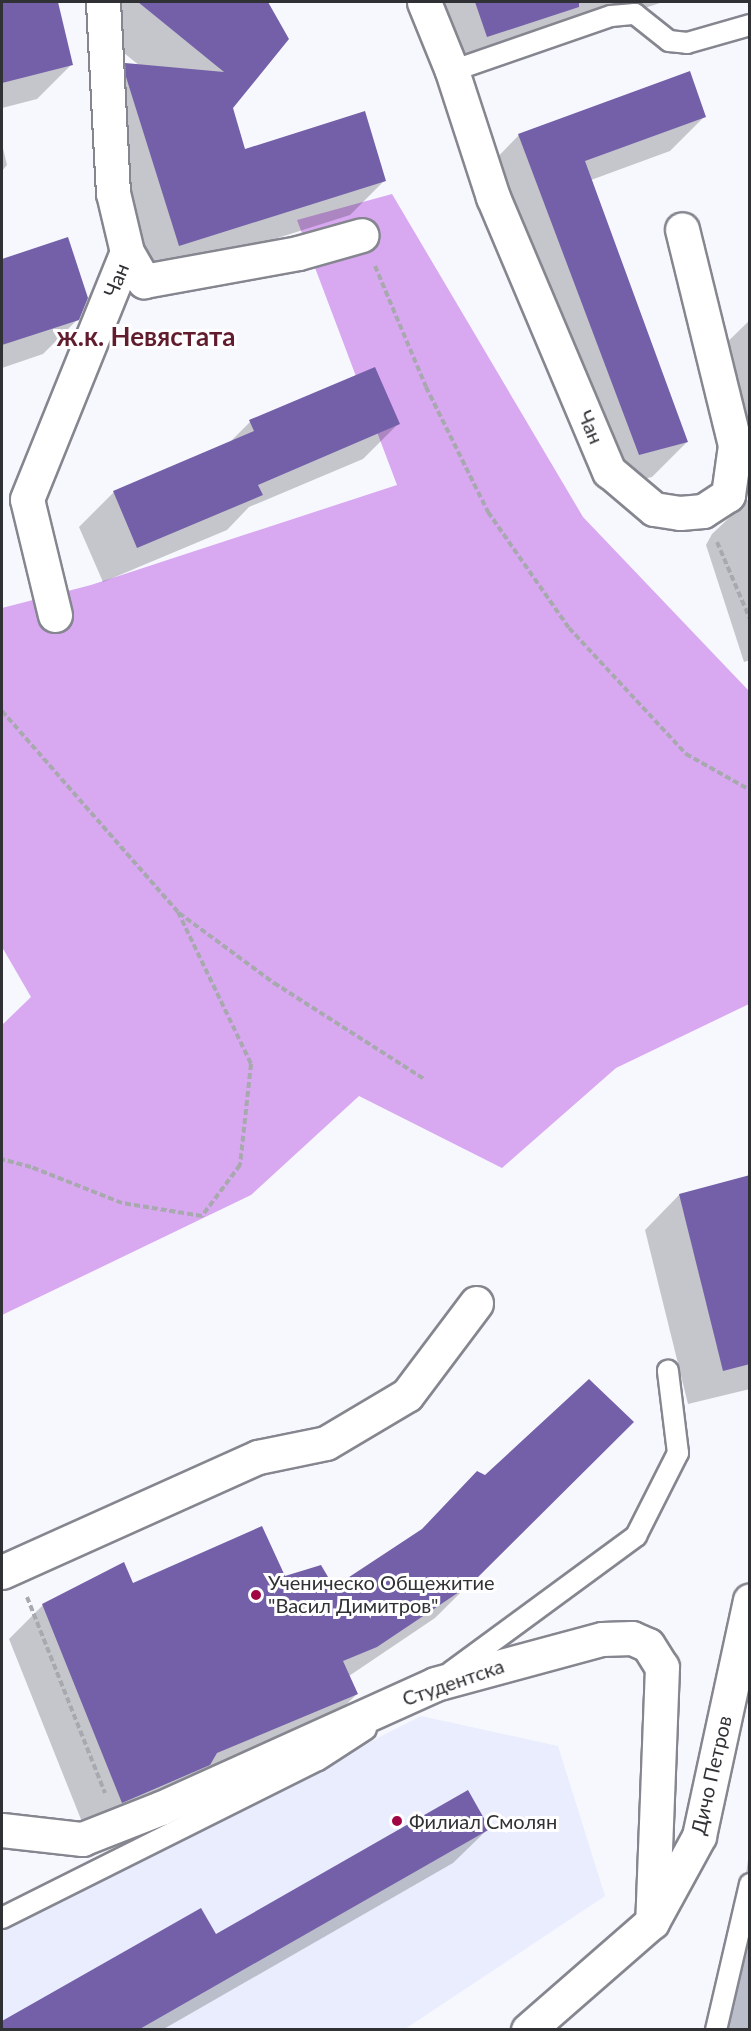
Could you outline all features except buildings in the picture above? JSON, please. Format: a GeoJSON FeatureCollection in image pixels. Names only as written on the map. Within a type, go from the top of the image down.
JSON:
{"type":"FeatureCollection","features":[{"type":"Feature","properties":{"kind":"street","name":"Чан"},"geometry":{"type":"LineString","coordinates":[[55,615],[27,499],[128,252],[113,193],[103,2]]}},
{"type":"Feature","properties":{"kind":"street","name":"Чан"},"geometry":{"type":"LineString","coordinates":[[424,2],[452,71],[493,197],[609,471],[654,509],[680,513],[703,511]]}},
{"type":"Feature","properties":{"kind":"street"},"geometry":{"type":"LineString","coordinates":[[682,229],[735,445],[728,495],[703,511]]}},
{"type":"Feature","properties":{"kind":"street"},"geometry":{"type":"LineString","coordinates":[[128,252],[144,281],[298,253],[362,235]]}},
{"type":"Feature","properties":{"kind":"street"},"geometry":{"type":"LineString","coordinates":[[8,1569],[258,1457],[326,1443],[407,1395],[476,1303]]}},
{"type":"Feature","properties":{"kind":"street","name":"Дичо Петров"},"geometry":{"type":"LineString","coordinates":[[528,2030],[652,1922],[699,1836],[750,1600]]}},
{"type":"Feature","properties":{"kind":"street","name":"Студентска"},"geometry":{"type":"LineString","coordinates":[[2,1830],[82,1839],[161,1808],[435,1684],[602,1639],[632,1638],[648,1645],[662,1667],[652,1922]]}},
{"type":"Feature","properties":{"kind":"lane"},"geometry":{"type":"LineString","coordinates":[[452,71],[611,16],[635,14],[669,40],[687,44],[750,25]]}},
{"type":"Feature","properties":{"kind":"lane"},"geometry":{"type":"LineString","coordinates":[[2,1918],[318,1761],[435,1684],[636,1536],[678,1453],[668,1371]]}},
{"type":"Feature","properties":{"kind":"lane"},"geometry":{"type":"LineString","coordinates":[[717,2030],[750,1884]]}},
{"type":"Feature","properties":{"kind":"path"},"geometry":{"type":"LineString","coordinates":[[362,235],[426,387],[488,512],[569,628],[686,753],[750,790]]}},
{"type":"Feature","properties":{"kind":"path"},"geometry":{"type":"LineString","coordinates":[[703,511],[750,619]]}},
{"type":"Feature","properties":{"kind":"path"},"geometry":{"type":"LineString","coordinates":[[2,711],[178,912],[274,983],[424,1079]]}},
{"type":"Feature","properties":{"kind":"path"},"geometry":{"type":"LineString","coordinates":[[2,1159],[31,1167],[122,1203],[202,1216],[240,1165],[251,1064],[178,912]]}},
{"type":"Feature","properties":{"kind":"path"},"geometry":{"type":"LineString","coordinates":[[8,1569],[117,1825]]}},
{"type":"Feature","properties":{"kind":"shaded area"},"geometry":{"type":"Polygon","coordinates":[[[392,194],[583,517],[749,691],[749,1004],[616,1068],[502,1168],[359,1096],[251,1195],[2,1315],[2,1025],[31,997],[2,947],[2,608],[91,585],[397,485],[297,220],[392,194]]]}},
{"type":"Feature","properties":{"kind":"shaded area","name":"Филиал Смолян"},"geometry":{"type":"Polygon","coordinates":[[[421,1716],[558,1746],[605,1896],[405,2029],[2,2030],[2,1928],[421,1716]]]}},
{"type":"Feature","properties":{"kind":"shaded area"},"geometry":{"type":"Polygon","coordinates":[[[749,1926],[749,2029],[727,2029],[749,1926]]]}},
{"type":"Feature","properties":{"kind":"place","name":"Ученическо Общежитие \"Васил Димитров\""},"geometry":{"type":"Point","coordinates":[256,1595]}},
{"type":"Feature","properties":{"kind":"place","name":"Филиал Смолян"},"geometry":{"type":"Point","coordinates":[397,1821]}},
{"type":"Feature","properties":{"kind":"district","name":"ж.к. Невястата"},"geometry":{"type":"Point","coordinates":[146,337]}}]}
